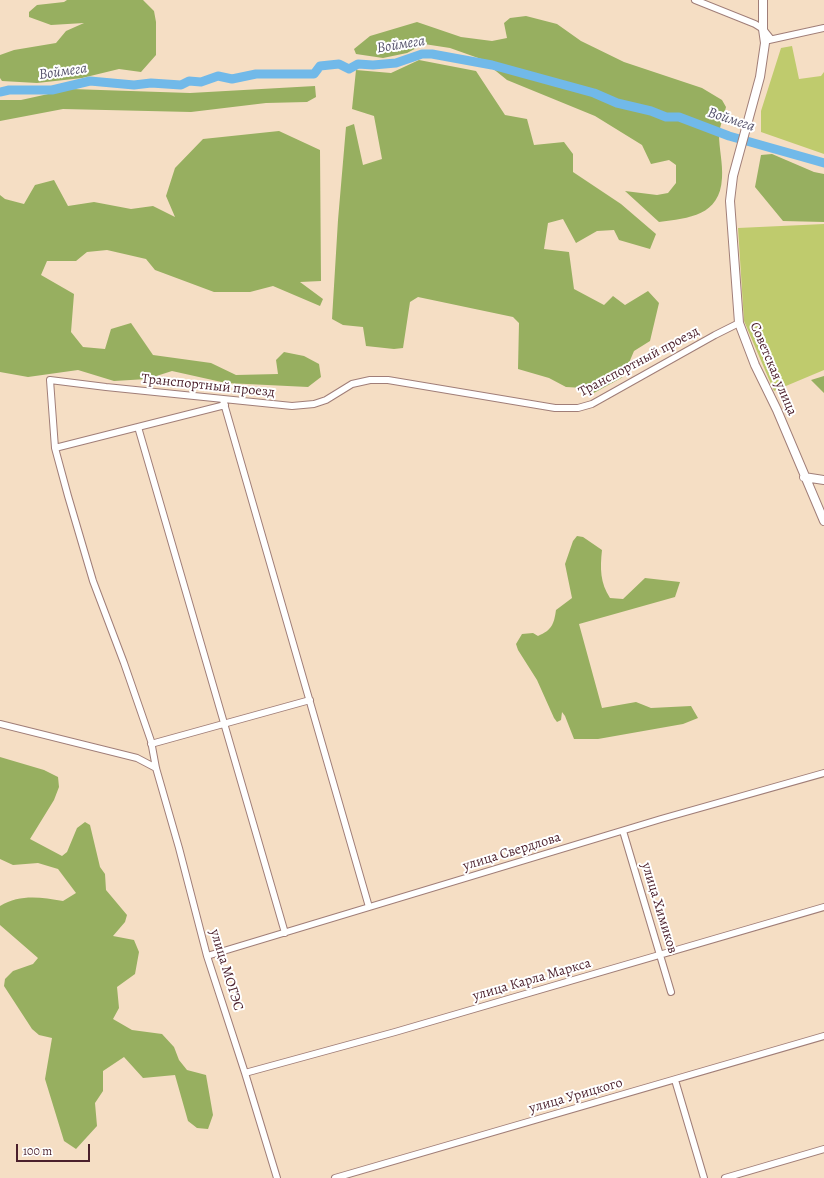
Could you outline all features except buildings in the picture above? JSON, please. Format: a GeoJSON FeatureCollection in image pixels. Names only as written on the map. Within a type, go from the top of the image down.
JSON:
{"type":"FeatureCollection","features":[{"type":"Feature","properties":{"kind":"street"},"geometry":{"type":"LineString","coordinates":[[695,0],[755,24],[763,29]]}},
{"type":"Feature","properties":{"kind":"street","name":"Советская улица"},"geometry":{"type":"LineString","coordinates":[[763,0],[763,29],[768,41],[733,176],[730,201],[739,323],[755,365],[824,521]]}},
{"type":"Feature","properties":{"kind":"street"},"geometry":{"type":"LineString","coordinates":[[768,41],[824,28]]}},
{"type":"Feature","properties":{"kind":"street","name":"Транспортный проезд"},"geometry":{"type":"LineString","coordinates":[[156,768],[151,744],[126,669],[93,581],[55,448],[50,380],[224,402],[292,406],[314,404],[326,400],[352,384],[370,380],[388,380],[555,408],[578,408],[592,404],[611,395],[715,335],[739,323]]}},
{"type":"Feature","properties":{"kind":"street"},"geometry":{"type":"LineString","coordinates":[[55,448],[138,427],[224,402],[369,907]]}},
{"type":"Feature","properties":{"kind":"street"},"geometry":{"type":"LineString","coordinates":[[138,427],[285,932]]}},
{"type":"Feature","properties":{"kind":"street"},"geometry":{"type":"LineString","coordinates":[[804,477],[824,480]]}},
{"type":"Feature","properties":{"kind":"street"},"geometry":{"type":"LineString","coordinates":[[151,744],[310,700]]}},
{"type":"Feature","properties":{"kind":"street"},"geometry":{"type":"LineString","coordinates":[[0,724],[137,758],[156,768]]}},
{"type":"Feature","properties":{"kind":"street","name":"улица МОГЭС"},"geometry":{"type":"LineString","coordinates":[[156,768],[179,848],[207,956],[277,1178]]}},
{"type":"Feature","properties":{"kind":"street","name":"улица Свердлова"},"geometry":{"type":"LineString","coordinates":[[207,956],[623,831],[824,773]]}},
{"type":"Feature","properties":{"kind":"street","name":"улица Химиков"},"geometry":{"type":"LineString","coordinates":[[623,831],[671,992]]}},
{"type":"Feature","properties":{"kind":"street","name":"улица Карла Маркса"},"geometry":{"type":"LineString","coordinates":[[245,1073],[395,1032],[824,907]]}},
{"type":"Feature","properties":{"kind":"street","name":"улица Урицкого"},"geometry":{"type":"LineString","coordinates":[[335,1178],[824,1036]]}},
{"type":"Feature","properties":{"kind":"street"},"geometry":{"type":"LineString","coordinates":[[675,1080],[704,1178]]}},
{"type":"Feature","properties":{"kind":"street"},"geometry":{"type":"LineString","coordinates":[[725,1178],[824,1149]]}},
{"type":"Feature","properties":{"kind":"green space"},"geometry":{"type":"Polygon","coordinates":[[[67,0],[143,0],[154,11],[156,22],[156,55],[141,72],[119,69],[82,78],[37,83],[2,81],[0,78],[0,55],[14,50],[56,43],[66,31],[84,23],[51,25],[29,17],[29,12],[37,5],[64,2],[67,0]]]}},
{"type":"Feature","properties":{"kind":"green space"},"geometry":{"type":"Polygon","coordinates":[[[526,16],[557,24],[581,41],[624,62],[702,88],[722,100],[726,107],[719,134],[722,178],[720,191],[716,200],[709,208],[692,216],[659,222],[625,191],[657,195],[668,193],[676,183],[676,165],[669,160],[651,164],[642,145],[595,116],[507,80],[481,59],[450,48],[424,44],[407,53],[383,58],[356,54],[354,49],[370,36],[417,22],[461,37],[492,41],[507,38],[504,23],[510,18],[526,16]]]}},
{"type":"Feature","properties":{"kind":"green space"},"geometry":{"type":"Polygon","coordinates":[[[792,46],[799,79],[821,76],[824,72],[824,154],[761,132],[761,111],[781,48],[792,46]]]}},
{"type":"Feature","properties":{"kind":"green space"},"geometry":{"type":"Polygon","coordinates":[[[419,60],[476,71],[505,115],[527,119],[534,145],[564,142],[573,154],[573,172],[621,204],[656,234],[650,249],[619,240],[614,230],[597,231],[576,243],[563,219],[548,223],[544,249],[569,252],[574,289],[604,305],[613,296],[625,305],[648,291],[659,303],[650,341],[634,351],[623,377],[592,394],[584,388],[566,387],[549,378],[518,369],[519,323],[513,317],[418,297],[410,302],[403,348],[394,349],[366,346],[363,327],[343,325],[332,319],[338,220],[346,127],[354,124],[363,165],[382,159],[374,116],[352,109],[356,70],[391,73],[419,60]]]}},
{"type":"Feature","properties":{"kind":"green space"},"geometry":{"type":"Polygon","coordinates":[[[315,86],[316,97],[307,102],[266,103],[191,112],[63,109],[0,121],[0,100],[21,100],[71,89],[190,93],[315,86]]]}},
{"type":"Feature","properties":{"kind":"green space"},"geometry":{"type":"Polygon","coordinates":[[[279,131],[320,150],[321,281],[300,282],[323,299],[320,306],[273,286],[250,292],[214,292],[155,270],[146,259],[107,250],[87,252],[76,261],[47,261],[41,275],[74,294],[71,332],[83,347],[105,349],[111,329],[131,323],[153,355],[211,363],[236,375],[278,374],[276,360],[284,352],[304,356],[319,364],[321,377],[308,387],[226,383],[172,371],[147,379],[114,381],[78,370],[28,377],[0,372],[0,195],[5,199],[24,204],[35,185],[54,180],[68,206],[94,202],[131,209],[153,206],[175,217],[166,196],[175,168],[203,139],[279,131]]]}},
{"type":"Feature","properties":{"kind":"green space"},"geometry":{"type":"Polygon","coordinates":[[[772,154],[814,172],[824,174],[824,222],[783,221],[755,187],[761,155],[772,154]]]}},
{"type":"Feature","properties":{"kind":"green space"},"geometry":{"type":"Polygon","coordinates":[[[824,224],[824,370],[774,391],[744,321],[738,228],[824,224]]]}},
{"type":"Feature","properties":{"kind":"green space"},"geometry":{"type":"Polygon","coordinates":[[[824,376],[824,393],[811,380],[824,376]]]}},
{"type":"Feature","properties":{"kind":"green space"},"geometry":{"type":"Polygon","coordinates":[[[577,536],[583,537],[602,550],[601,563],[604,587],[610,598],[623,599],[645,578],[680,582],[675,597],[579,624],[602,708],[636,702],[651,708],[691,706],[698,718],[683,724],[598,739],[574,739],[562,712],[561,720],[557,722],[554,718],[537,680],[518,650],[516,644],[522,634],[533,633],[538,636],[549,629],[552,626],[556,610],[572,598],[565,564],[573,541],[577,536]]]}},
{"type":"Feature","properties":{"kind":"green space"},"geometry":{"type":"Polygon","coordinates":[[[0,757],[44,770],[58,777],[59,787],[54,800],[30,839],[62,856],[67,852],[77,828],[85,822],[90,825],[100,867],[105,874],[106,890],[127,915],[125,922],[113,936],[134,940],[139,952],[135,974],[117,987],[119,1008],[113,1019],[132,1030],[162,1034],[174,1047],[179,1060],[187,1070],[206,1075],[213,1115],[208,1129],[197,1128],[188,1121],[175,1075],[143,1078],[124,1057],[103,1071],[103,1091],[95,1103],[97,1126],[76,1149],[64,1141],[45,1079],[52,1038],[39,1035],[32,1029],[4,986],[5,979],[13,971],[33,964],[38,958],[0,925],[0,906],[23,898],[46,898],[63,901],[76,893],[58,869],[38,863],[13,865],[0,859],[0,757]]]}},
{"type":"Feature","properties":{"kind":"waterway","name":"Воймега"},"geometry":{"type":"LineString","coordinates":[[0,92],[9,90],[52,90],[90,81],[134,85],[151,83],[181,85],[189,81],[201,82],[218,76],[232,79],[256,74],[314,74],[320,66],[339,64],[349,69],[358,64],[373,65],[396,63],[422,54],[432,54],[492,65],[594,93],[617,103],[651,111],[666,117],[679,117],[729,136],[824,163]]}}]}
